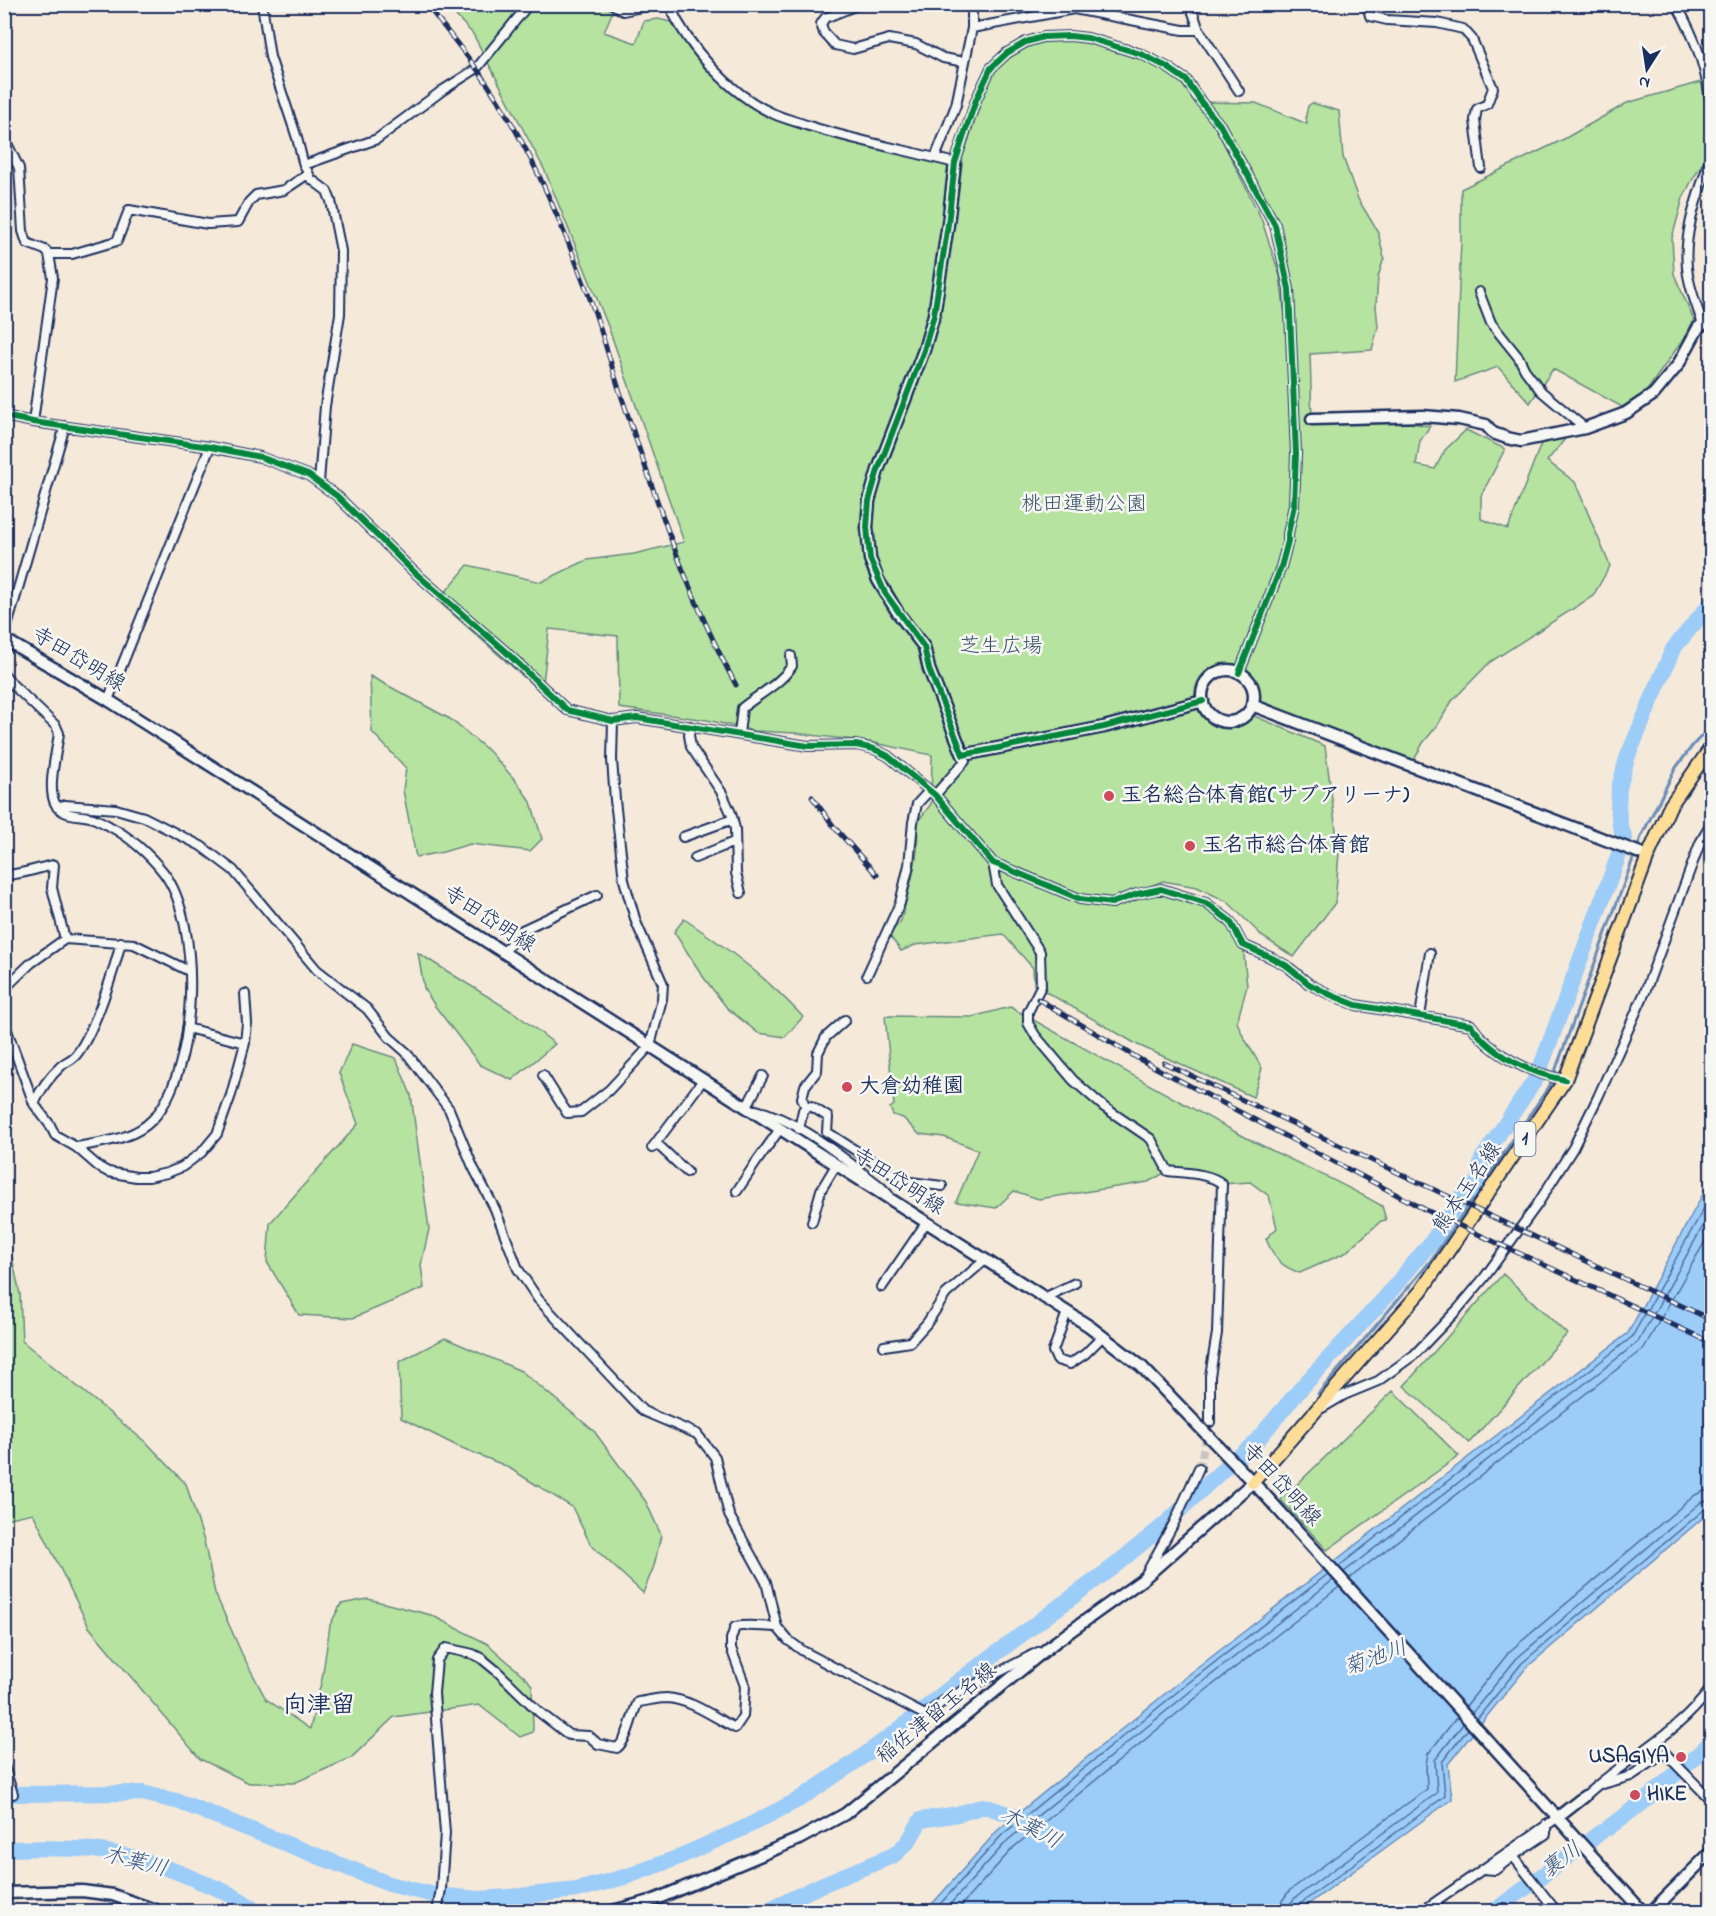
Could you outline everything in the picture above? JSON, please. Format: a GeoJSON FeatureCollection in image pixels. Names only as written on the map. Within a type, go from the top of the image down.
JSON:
{"type":"FeatureCollection","features":[{"type":"Feature","properties":{"kind":"main road"},"geometry":{"type":"LineString","coordinates":[[955,163],[934,315],[924,350],[878,470],[869,501],[867,527],[870,559],[878,580],[898,613],[924,647],[930,669],[963,755],[1104,727],[1203,701]]}},
{"type":"Feature","properties":{"kind":"main road"},"geometry":{"type":"LineString","coordinates":[[1312,419],[1423,416],[1459,419],[1486,425],[1493,433],[1521,441],[1586,428],[1626,413],[1654,394],[1678,365],[1693,335],[1707,323]]}},
{"type":"Feature","properties":{"kind":"main road","name":"寺田岱明線"},"geometry":{"type":"LineString","coordinates":[[4,638],[108,700],[1067,1312],[1140,1366],[1266,1496],[1643,1911]]}},
{"type":"Feature","properties":{"kind":"main road"},"geometry":{"type":"LineString","coordinates":[[1231,670],[1239,672],[1252,686],[1252,705],[1241,717],[1226,721],[1211,715],[1203,701],[1204,685],[1215,673],[1231,670]]}},
{"type":"Feature","properties":{"kind":"main road"},"geometry":{"type":"LineString","coordinates":[[1252,705],[1640,853]]}},
{"type":"Feature","properties":{"kind":"main road","name":"熊本玉名線"},"geometry":{"type":"LineString","coordinates":[[1253,1482],[1421,1291],[1562,1079],[1640,853],[1712,746]]}},
{"type":"Feature","properties":{"kind":"main road","name":"稲佐津留玉名線"},"geometry":{"type":"LineString","coordinates":[[609,1911],[654,1900],[799,1839],[845,1814],[1054,1643],[1142,1580],[1253,1482]]}},
{"type":"Feature","properties":{"kind":"main road"},"geometry":{"type":"LineString","coordinates":[[1557,1818],[1585,1796]]}},
{"type":"Feature","properties":{"kind":"main road"},"geometry":{"type":"LineString","coordinates":[[1651,1911],[1712,1851]]}},
{"type":"Feature","properties":{"kind":"main road"},"geometry":{"type":"LineString","coordinates":[[4,1893],[82,1891],[113,1895],[161,1911]]}},
{"type":"Feature","properties":{"kind":"street"},"geometry":{"type":"LineString","coordinates":[[262,4],[270,57],[306,170],[311,179],[327,191],[341,251],[340,314],[325,406],[319,482]]}},
{"type":"Feature","properties":{"kind":"street"},"geometry":{"type":"LineString","coordinates":[[49,254],[72,254],[117,241],[129,210],[208,224],[238,222],[249,201],[256,195],[284,190],[306,170],[377,140],[442,90],[476,69],[529,4]]}},
{"type":"Feature","properties":{"kind":"street"},"geometry":{"type":"LineString","coordinates":[[612,4],[622,11],[656,4]]}},
{"type":"Feature","properties":{"kind":"street"},"geometry":{"type":"LineString","coordinates":[[669,4],[686,36],[704,59],[740,95],[775,114],[833,134],[955,163],[976,100],[991,68],[1007,53],[1026,42],[1043,37],[1089,38],[1141,54],[1186,80],[1220,124],[1275,225],[1289,289],[1296,454],[1294,505],[1281,567],[1239,672]]}},
{"type":"Feature","properties":{"kind":"street"},"geometry":{"type":"LineString","coordinates":[[860,4],[825,18],[821,24],[824,33],[835,45],[853,49],[889,39],[916,44],[943,58],[965,62]]}},
{"type":"Feature","properties":{"kind":"street"},"geometry":{"type":"LineString","coordinates":[[935,158],[956,105],[972,28],[972,4]]}},
{"type":"Feature","properties":{"kind":"street"},"geometry":{"type":"LineString","coordinates":[[1190,4],[1199,30],[1239,91]]}},
{"type":"Feature","properties":{"kind":"street"},"geometry":{"type":"LineString","coordinates":[[1367,4],[1370,16],[1463,28],[1472,39],[1493,88],[1487,104],[1477,109],[1475,120],[1481,168]]}},
{"type":"Feature","properties":{"kind":"street"},"geometry":{"type":"LineString","coordinates":[[1676,4],[1690,32],[1708,80],[1712,112]]}},
{"type":"Feature","properties":{"kind":"street"},"geometry":{"type":"LineString","coordinates":[[972,28],[1074,9],[1183,30],[1199,30]]}},
{"type":"Feature","properties":{"kind":"street"},"geometry":{"type":"LineString","coordinates":[[4,137],[19,168],[23,231],[27,243],[49,254],[53,278],[33,422]]}},
{"type":"Feature","properties":{"kind":"street"},"geometry":{"type":"LineString","coordinates":[[1707,323],[1688,274],[1687,247],[1694,209],[1712,154]]}},
{"type":"Feature","properties":{"kind":"street"},"geometry":{"type":"LineString","coordinates":[[1479,292],[1491,323],[1519,358],[1541,391],[1586,428]]}},
{"type":"Feature","properties":{"kind":"street"},"geometry":{"type":"LineString","coordinates":[[4,416],[210,447],[260,457],[285,465],[308,475],[338,496],[412,570],[506,652],[567,710],[613,722],[637,718],[808,746],[856,745],[874,749],[888,756],[932,793],[993,863],[1080,899],[1112,903],[1161,889],[1206,903],[1230,921],[1243,945],[1279,962],[1309,984],[1330,995],[1356,1005],[1471,1025],[1478,1035],[1505,1056],[1534,1072],[1562,1079]]}},
{"type":"Feature","properties":{"kind":"street"},"geometry":{"type":"LineString","coordinates":[[4,638],[66,426]]}},
{"type":"Feature","properties":{"kind":"street"},"geometry":{"type":"LineString","coordinates":[[108,700],[210,447]]}},
{"type":"Feature","properties":{"kind":"street"},"geometry":{"type":"LineString","coordinates":[[739,734],[742,708],[778,683],[792,666],[791,656]]}},
{"type":"Feature","properties":{"kind":"street"},"geometry":{"type":"LineString","coordinates":[[4,674],[56,726],[59,733],[51,797],[57,807],[66,813],[93,818],[128,836],[164,873],[175,891],[182,907],[187,937],[188,1028],[173,1086],[160,1109],[150,1121],[134,1133],[76,1148]]}},
{"type":"Feature","properties":{"kind":"street"},"geometry":{"type":"LineString","coordinates":[[543,1075],[567,1113],[580,1112],[609,1090],[650,1046],[662,999],[663,984],[636,922],[624,880],[612,760],[613,722]]}},
{"type":"Feature","properties":{"kind":"street"},"geometry":{"type":"LineString","coordinates":[[690,726],[691,747],[722,793],[733,819],[736,873],[741,893]]}},
{"type":"Feature","properties":{"kind":"street"},"geometry":{"type":"LineString","coordinates":[[867,975],[900,903],[909,865],[917,804],[932,793],[965,761],[963,755]]}},
{"type":"Feature","properties":{"kind":"street"},"geometry":{"type":"LineString","coordinates":[[57,807],[65,805],[116,809],[144,817],[201,846],[233,870],[317,970],[367,1009],[389,1037],[406,1052],[449,1109],[473,1167],[495,1209],[518,1269],[538,1299],[643,1412],[697,1434],[715,1457],[729,1515],[766,1582],[777,1628],[788,1640],[803,1651],[925,1715],[945,1700],[1054,1643]]}},
{"type":"Feature","properties":{"kind":"street"},"geometry":{"type":"LineString","coordinates":[[683,837],[733,819]]}},
{"type":"Feature","properties":{"kind":"street"},"geometry":{"type":"LineString","coordinates":[[1318,1410],[1344,1395],[1378,1381],[1414,1354],[1458,1309],[1484,1278],[1537,1205],[1573,1148],[1598,1097],[1645,992],[1700,843],[1712,822]]}},
{"type":"Feature","properties":{"kind":"street"},"geometry":{"type":"LineString","coordinates":[[695,858],[734,842]]}},
{"type":"Feature","properties":{"kind":"street"},"geometry":{"type":"LineString","coordinates":[[993,863],[997,885],[1040,952],[1041,986],[1028,1012],[1028,1023],[1035,1035],[1073,1080],[1104,1107],[1151,1139],[1168,1171],[1206,1176],[1217,1179],[1221,1184],[1217,1333],[1210,1376],[1210,1422]]}},
{"type":"Feature","properties":{"kind":"street"},"geometry":{"type":"LineString","coordinates":[[4,875],[19,875],[54,865],[52,888],[65,939]]}},
{"type":"Feature","properties":{"kind":"street"},"geometry":{"type":"LineString","coordinates":[[504,953],[518,932],[597,895]]}},
{"type":"Feature","properties":{"kind":"street"},"geometry":{"type":"LineString","coordinates":[[4,989],[31,963],[65,939],[134,944],[189,971]]}},
{"type":"Feature","properties":{"kind":"street"},"geometry":{"type":"LineString","coordinates":[[34,1104],[45,1083],[62,1065],[76,1056],[90,1032],[121,942]]}},
{"type":"Feature","properties":{"kind":"street"},"geometry":{"type":"LineString","coordinates":[[1420,1016],[1430,953]]}},
{"type":"Feature","properties":{"kind":"street"},"geometry":{"type":"LineString","coordinates":[[4,1022],[34,1104],[54,1134],[108,1172],[149,1177],[182,1167],[202,1152],[217,1134],[231,1095],[245,1043],[247,1023],[245,994]]}},
{"type":"Feature","properties":{"kind":"street"},"geometry":{"type":"LineString","coordinates":[[806,1108],[802,1098],[805,1086],[817,1071],[818,1053],[826,1037],[845,1020]]}},
{"type":"Feature","properties":{"kind":"street"},"geometry":{"type":"LineString","coordinates":[[188,1028],[245,1043]]}},
{"type":"Feature","properties":{"kind":"street"},"geometry":{"type":"LineString","coordinates":[[763,1076],[746,1108],[760,1110],[816,1139],[880,1185],[895,1202]]}},
{"type":"Feature","properties":{"kind":"street"},"geometry":{"type":"LineString","coordinates":[[687,1172],[654,1146],[703,1080]]}},
{"type":"Feature","properties":{"kind":"street"},"geometry":{"type":"LineString","coordinates":[[799,1129],[803,1110],[811,1106],[828,1117],[828,1132]]}},
{"type":"Feature","properties":{"kind":"street"},"geometry":{"type":"LineString","coordinates":[[737,1191],[780,1130]]}},
{"type":"Feature","properties":{"kind":"street"},"geometry":{"type":"LineString","coordinates":[[816,1139],[828,1132]]}},
{"type":"Feature","properties":{"kind":"street"},"geometry":{"type":"LineString","coordinates":[[828,1132],[903,1181],[942,1186]]}},
{"type":"Feature","properties":{"kind":"street"},"geometry":{"type":"LineString","coordinates":[[812,1222],[821,1190],[836,1165]]}},
{"type":"Feature","properties":{"kind":"street"},"geometry":{"type":"LineString","coordinates":[[882,1287],[926,1222]]}},
{"type":"Feature","properties":{"kind":"street"},"geometry":{"type":"LineString","coordinates":[[884,1346],[910,1342],[927,1323],[946,1294],[985,1260]]}},
{"type":"Feature","properties":{"kind":"street"},"geometry":{"type":"LineString","coordinates":[[1044,1298],[1075,1284]]}},
{"type":"Feature","properties":{"kind":"street"},"geometry":{"type":"LineString","coordinates":[[1067,1312],[1053,1351],[1057,1360],[1070,1364],[1085,1354],[1102,1337]]}},
{"type":"Feature","properties":{"kind":"street"},"geometry":{"type":"LineString","coordinates":[[1142,1580],[1174,1523],[1199,1468]]}},
{"type":"Feature","properties":{"kind":"street"},"geometry":{"type":"LineString","coordinates":[[437,1911],[445,1833],[434,1693],[437,1660],[446,1648],[473,1654],[481,1659],[498,1672],[539,1712],[569,1735],[589,1736],[598,1744],[617,1748],[624,1738],[638,1702],[668,1698],[690,1704],[735,1728],[743,1716],[745,1686],[731,1648],[735,1627],[745,1624],[777,1628]]}},
{"type":"Feature","properties":{"kind":"street"},"geometry":{"type":"LineString","coordinates":[[1585,1796],[1660,1741],[1700,1703],[1712,1687]]}},
{"type":"Feature","properties":{"kind":"street"},"geometry":{"type":"LineString","coordinates":[[1596,1786],[1630,1776],[1665,1753],[1712,1801]]}},
{"type":"Feature","properties":{"kind":"street"},"geometry":{"type":"LineString","coordinates":[[4,1766],[13,1794]]}},
{"type":"Feature","properties":{"kind":"street"},"geometry":{"type":"LineString","coordinates":[[1420,1911],[1557,1818]]}},
{"type":"Feature","properties":{"kind":"street"},"geometry":{"type":"LineString","coordinates":[[1483,1869],[1495,1870],[1546,1834],[1546,1825]]}},
{"type":"Feature","properties":{"kind":"street"},"geometry":{"type":"LineString","coordinates":[[1513,1856],[1557,1911]]}},
{"type":"Feature","properties":{"kind":"green space"},"geometry":{"type":"Polygon","coordinates":[[[445,4],[612,5],[615,6],[604,32],[636,43],[644,21],[658,19],[679,24],[731,85],[775,114],[954,163],[971,110],[998,61],[1026,42],[1070,36],[1141,55],[1186,80],[1216,128],[1261,218],[1280,276],[1290,355],[1289,293],[1275,225],[1229,143],[1201,102],[1256,103],[1307,124],[1308,106],[1312,103],[1339,111],[1343,157],[1358,199],[1378,232],[1384,258],[1378,277],[1376,306],[1378,327],[1372,350],[1310,354],[1312,422],[1410,423],[1430,426],[1420,441],[1416,465],[1435,469],[1445,450],[1466,430],[1505,449],[1481,496],[1481,519],[1508,529],[1542,441],[1565,439],[1547,461],[1575,482],[1610,566],[1593,596],[1490,662],[1452,701],[1437,726],[1423,743],[1411,766],[1256,707],[1255,687],[1242,673],[1268,596],[1238,666],[1222,665],[1209,669],[1200,677],[1195,700],[1199,711],[1209,721],[1223,726],[1236,726],[1252,715],[1325,746],[1339,853],[1335,903],[1294,957],[1263,937],[1228,902],[1197,887],[1163,881],[1134,892],[1161,889],[1206,903],[1230,921],[1243,945],[1247,986],[1237,1022],[1262,1068],[1253,1097],[1138,1045],[1034,985],[1033,968],[1003,934],[915,945],[901,951],[889,935],[901,921],[912,878],[917,852],[918,821],[931,804],[932,755],[870,742],[754,731],[707,720],[619,708],[618,636],[549,629],[542,693],[438,601],[468,565],[541,582],[587,560],[634,554],[684,542],[608,326],[545,171],[473,34],[445,4]]]}},
{"type":"Feature","properties":{"kind":"green space"},"geometry":{"type":"Polygon","coordinates":[[[1708,80],[1712,112],[1711,149],[1683,198],[1672,238],[1674,274],[1694,320],[1646,392],[1622,407],[1553,369],[1530,403],[1498,367],[1455,382],[1461,189],[1564,139],[1627,103],[1708,80]]]}},
{"type":"Feature","properties":{"kind":"green space"},"geometry":{"type":"Polygon","coordinates":[[[370,676],[450,719],[489,751],[531,802],[542,839],[530,851],[470,844],[416,857],[403,790],[406,768],[372,732],[370,676]]]}},
{"type":"Feature","properties":{"kind":"green space"},"geometry":{"type":"Polygon","coordinates":[[[684,919],[746,964],[803,1017],[785,1037],[758,1033],[727,1008],[674,932],[684,919]]]}},
{"type":"Feature","properties":{"kind":"green space"},"geometry":{"type":"Polygon","coordinates":[[[418,953],[516,1014],[555,1044],[512,1080],[480,1065],[424,988],[418,953]]]}},
{"type":"Feature","properties":{"kind":"green space"},"geometry":{"type":"Polygon","coordinates":[[[1010,1007],[1243,1136],[1382,1206],[1386,1220],[1381,1221],[1345,1253],[1300,1273],[1283,1264],[1272,1251],[1266,1239],[1277,1228],[1269,1196],[1250,1182],[1222,1184],[1208,1177],[1168,1171],[1148,1182],[1039,1199],[1014,1191],[996,1208],[956,1202],[978,1150],[944,1137],[919,1134],[903,1118],[893,1115],[890,1108],[894,1105],[885,1016],[972,1017],[1010,1007]]]}},
{"type":"Feature","properties":{"kind":"green space"},"geometry":{"type":"Polygon","coordinates":[[[352,1044],[396,1058],[411,1095],[429,1229],[421,1265],[424,1288],[353,1318],[299,1315],[267,1262],[270,1223],[358,1124],[339,1073],[352,1044]]]}},
{"type":"Feature","properties":{"kind":"green space"},"geometry":{"type":"Polygon","coordinates":[[[4,1160],[7,1170],[8,1239],[20,1294],[22,1341],[149,1445],[186,1484],[204,1541],[215,1593],[242,1654],[266,1699],[310,1729],[322,1679],[330,1625],[341,1604],[368,1599],[431,1615],[488,1644],[532,1686],[533,1732],[520,1737],[479,1705],[394,1717],[351,1758],[294,1783],[249,1783],[200,1759],[89,1627],[33,1513],[5,1519],[4,1160]]]}},
{"type":"Feature","properties":{"kind":"green space"},"geometry":{"type":"Polygon","coordinates":[[[1503,1274],[1567,1334],[1469,1443],[1404,1386],[1503,1274]]]}},
{"type":"Feature","properties":{"kind":"green space"},"geometry":{"type":"Polygon","coordinates":[[[445,1338],[521,1371],[594,1431],[646,1502],[661,1535],[654,1566],[643,1593],[591,1545],[572,1507],[506,1466],[457,1446],[401,1418],[399,1362],[445,1338]]]}},
{"type":"Feature","properties":{"kind":"green space"},"geometry":{"type":"Polygon","coordinates":[[[1393,1391],[1459,1456],[1327,1550],[1281,1500],[1393,1391]]]}},
{"type":"Feature","properties":{"kind":"water","name":"菊池川"},"geometry":{"type":"Polygon","coordinates":[[[1711,1179],[1711,1511],[1526,1668],[1448,1764],[1452,1799],[1299,1911],[925,1912],[998,1830],[1183,1679],[1628,1333],[1711,1179]]]}},
{"type":"Feature","properties":{"kind":"waterway"},"geometry":{"type":"LineString","coordinates":[[4,1794],[142,1793],[180,1802],[389,1884],[434,1895],[480,1899],[577,1890],[628,1876],[674,1859],[744,1828],[798,1800],[855,1762],[960,1680],[1113,1567],[1163,1526],[1228,1465],[1253,1445],[1302,1387],[1384,1299],[1433,1240],[1463,1195],[1470,1192],[1478,1182],[1482,1159],[1537,1077],[1625,838],[1620,826],[1618,807],[1619,788],[1627,758],[1673,649],[1712,602]]}},
{"type":"Feature","properties":{"kind":"waterway"},"geometry":{"type":"LineString","coordinates":[[1318,1394],[1429,1263],[1550,1085],[1641,837],[1675,769],[1712,725]]}},
{"type":"Feature","properties":{"kind":"waterway","name":"裏川"},"geometry":{"type":"LineString","coordinates":[[1608,1828],[1648,1798],[1712,1740]]}},
{"type":"Feature","properties":{"kind":"waterway","name":"木葉川"},"geometry":{"type":"LineString","coordinates":[[764,1912],[821,1885],[894,1855],[908,1842],[921,1820],[958,1814],[984,1806],[1012,1815],[1033,1828]]}},
{"type":"Feature","properties":{"kind":"waterway","name":"裏川"},"geometry":{"type":"LineString","coordinates":[[1493,1912],[1601,1832]]}},
{"type":"Feature","properties":{"kind":"waterway","name":"木葉川"},"geometry":{"type":"LineString","coordinates":[[4,1849],[82,1849],[147,1861],[222,1890],[256,1912]]}},
{"type":"Feature","properties":{"kind":"tunnel"},"geometry":{"type":"LineString","coordinates":[[1199,1468],[1210,1422]]}},
{"type":"Feature","properties":{"kind":"railway"},"geometry":{"type":"LineString","coordinates":[[426,4],[473,63],[496,97],[553,206],[591,303],[685,576],[736,685]]}},
{"type":"Feature","properties":{"kind":"railway"},"geometry":{"type":"LineString","coordinates":[[812,797],[835,828],[877,875]]}},
{"type":"Feature","properties":{"kind":"railway"},"geometry":{"type":"LineString","coordinates":[[1038,999],[1141,1060],[1424,1209],[1712,1343]]}},
{"type":"Feature","properties":{"kind":"railway"},"geometry":{"type":"LineString","coordinates":[[1164,1063],[1712,1320]]}},
{"type":"Feature","properties":{"kind":"cycle path"},"geometry":{"type":"LineString","coordinates":[[1203,701],[1104,727],[963,755],[929,669],[924,647],[885,593],[870,559],[867,527],[869,501],[878,470],[924,350],[934,315],[955,163],[976,100],[991,68],[1007,53],[1026,42],[1043,37],[1088,38],[1141,54],[1186,80],[1220,125],[1275,225],[1289,289],[1296,454],[1294,505],[1281,567],[1239,673]]}},
{"type":"Feature","properties":{"kind":"cycle path"},"geometry":{"type":"LineString","coordinates":[[4,416],[210,447],[260,457],[308,475],[337,496],[412,570],[506,652],[567,710],[613,721],[637,718],[808,746],[856,745],[874,749],[888,756],[935,795],[993,863],[1080,899],[1112,903],[1161,889],[1206,903],[1230,921],[1243,945],[1287,966],[1309,984],[1331,995],[1356,1005],[1471,1025],[1479,1036],[1500,1054],[1538,1073],[1565,1080]]}},
{"type":"Feature","properties":{"kind":"place","name":"玉名総合体育館(サブアリーナ)"},"geometry":{"type":"Point","coordinates":[1109,796]}},
{"type":"Feature","properties":{"kind":"place","name":"玉名市総合体育館"},"geometry":{"type":"Point","coordinates":[1190,846]}},
{"type":"Feature","properties":{"kind":"place","name":"大倉幼稚園"},"geometry":{"type":"Point","coordinates":[847,1087]}},
{"type":"Feature","properties":{"kind":"place","name":"USAGIYA"},"geometry":{"type":"Point","coordinates":[1681,1757]}},
{"type":"Feature","properties":{"kind":"place","name":"HIKE"},"geometry":{"type":"Point","coordinates":[1635,1795]}},
{"type":"Feature","properties":{"kind":"district","name":"向津留"},"geometry":{"type":"Point","coordinates":[319,1706]}},
{"type":"Feature","properties":{"kind":"park label","name":"桃田運動公園"},"geometry":{"type":"Point","coordinates":[1084,505]}},
{"type":"Feature","properties":{"kind":"park label","name":"芝生広場"},"geometry":{"type":"Point","coordinates":[1001,647]}}]}
